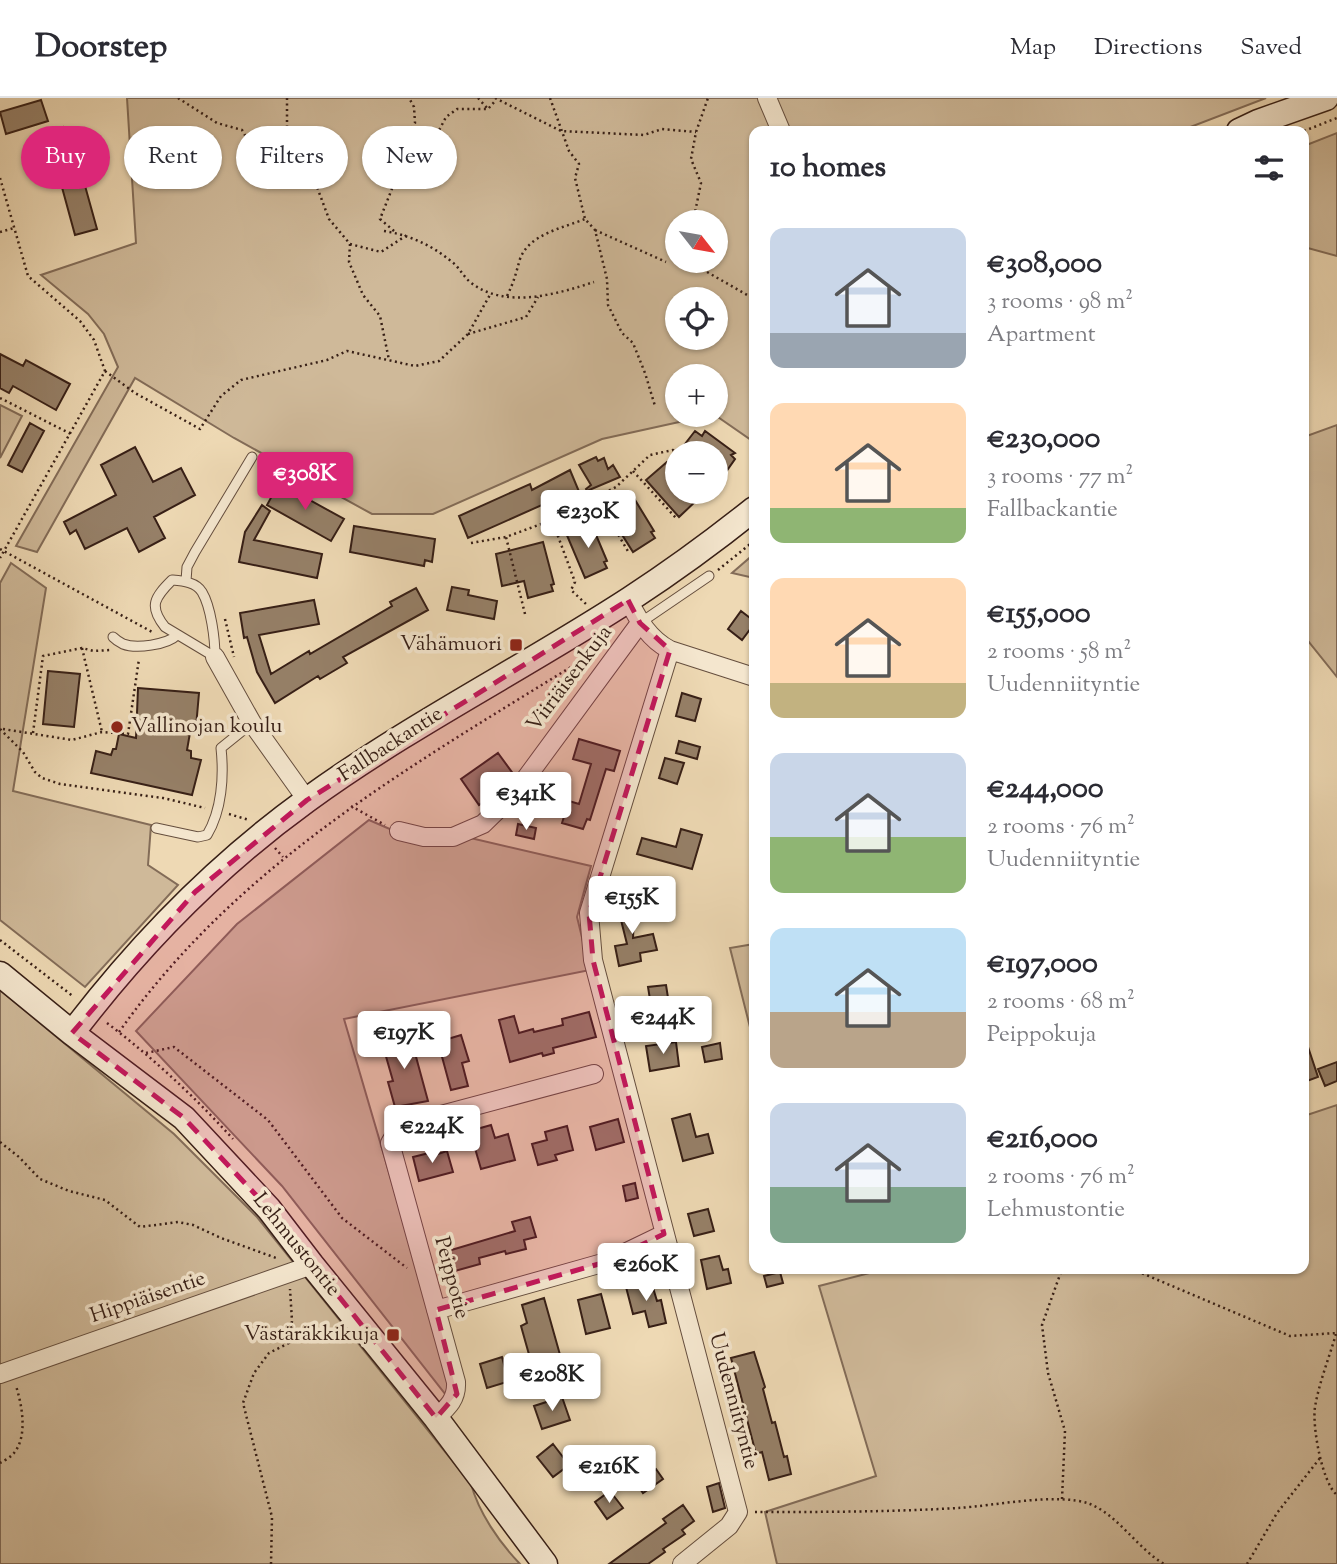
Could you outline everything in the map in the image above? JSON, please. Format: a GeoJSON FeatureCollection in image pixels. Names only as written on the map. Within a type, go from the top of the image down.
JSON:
{"type":"FeatureCollection","features":[{"type":"Feature","properties":{"kind":"street"},"geometry":{"type":"LineString","coordinates":[[767,98],[779,126]]}},
{"type":"Feature","properties":{"kind":"street"},"geometry":{"type":"LineString","coordinates":[[1250,126],[1326,98]]}},
{"type":"Feature","properties":{"kind":"street","name":"Fallbackantie"},"geometry":{"type":"LineString","coordinates":[[72,1033],[135,955],[195,892],[307,800],[376,752],[628,600],[687,561],[749,513]]}},
{"type":"Feature","properties":{"kind":"street"},"geometry":{"type":"LineString","coordinates":[[628,600],[640,624],[657,643],[670,650],[749,675]]}},
{"type":"Feature","properties":{"kind":"street","name":"Viiriäisenkuja"},"geometry":{"type":"LineString","coordinates":[[399,831],[424,837],[453,837],[483,824],[515,793],[640,624]]}},
{"type":"Feature","properties":{"kind":"street","name":"Uudenniityntie"},"geometry":{"type":"LineString","coordinates":[[670,650],[589,914],[593,960],[737,1506]]}},
{"type":"Feature","properties":{"kind":"street"},"geometry":{"type":"LineString","coordinates":[[215,657],[252,723],[307,800]]}},
{"type":"Feature","properties":{"kind":"street","name":"Lehmustontie"},"geometry":{"type":"LineString","coordinates":[[0,974],[184,1118],[269,1209],[300,1269],[436,1418],[545,1564]]}},
{"type":"Feature","properties":{"kind":"street","name":"Peippotie"},"geometry":{"type":"LineString","coordinates":[[436,1418],[457,1394],[390,1143],[400,1126],[594,1074]]}},
{"type":"Feature","properties":{"kind":"street"},"geometry":{"type":"LineString","coordinates":[[436,1310],[606,1262],[664,1234]]}},
{"type":"Feature","properties":{"kind":"street","name":"Hippiäisentie"},"geometry":{"type":"LineString","coordinates":[[6,1372],[300,1269]]}},
{"type":"Feature","properties":{"kind":"street"},"geometry":{"type":"LineString","coordinates":[[682,1564],[729,1526],[737,1506]]}},
{"type":"Feature","properties":{"kind":"lane"},"geometry":{"type":"LineString","coordinates":[[186,581],[187,567],[252,457]]}},
{"type":"Feature","properties":{"kind":"lane"},"geometry":{"type":"LineString","coordinates":[[640,624],[709,576]]}},
{"type":"Feature","properties":{"kind":"lane"},"geometry":{"type":"LineString","coordinates":[[172,580],[186,581],[202,591],[215,637],[215,657],[174,638],[160,620],[154,605],[158,594],[172,580]]}},
{"type":"Feature","properties":{"kind":"lane"},"geometry":{"type":"LineString","coordinates":[[113,637],[124,645],[157,644],[174,638]]}},
{"type":"Feature","properties":{"kind":"lane"},"geometry":{"type":"LineString","coordinates":[[156,828],[198,838],[206,835],[217,811],[223,769],[221,748],[252,723]]}},
{"type":"Feature","properties":{"kind":"path"},"geometry":{"type":"LineString","coordinates":[[178,98],[217,123],[236,128]]}},
{"type":"Feature","properties":{"kind":"path"},"geometry":{"type":"LineString","coordinates":[[286,98],[287,126]]}},
{"type":"Feature","properties":{"kind":"path"},"geometry":{"type":"LineString","coordinates":[[409,98],[414,107],[413,126]]}},
{"type":"Feature","properties":{"kind":"path"},"geometry":{"type":"LineString","coordinates":[[478,98],[488,108]]}},
{"type":"Feature","properties":{"kind":"path"},"geometry":{"type":"LineString","coordinates":[[550,98],[569,151],[579,164],[575,178],[585,219],[595,230],[665,262]]}},
{"type":"Feature","properties":{"kind":"path"},"geometry":{"type":"LineString","coordinates":[[441,126],[446,117],[457,109],[488,108],[496,99],[562,131],[644,135],[662,129],[696,132]]}},
{"type":"Feature","properties":{"kind":"path"},"geometry":{"type":"LineString","coordinates":[[695,210],[701,183],[691,159],[696,132],[707,99]]}},
{"type":"Feature","properties":{"kind":"path"},"geometry":{"type":"LineString","coordinates":[[1309,129],[1337,118]]}},
{"type":"Feature","properties":{"kind":"path"},"geometry":{"type":"LineString","coordinates":[[0,178],[28,275],[80,321],[94,340],[105,372],[135,393],[200,429],[221,396],[241,380],[327,360],[346,351],[415,366],[439,361],[468,334],[491,293]]}},
{"type":"Feature","properties":{"kind":"path"},"geometry":{"type":"LineString","coordinates":[[318,189],[329,219],[350,244],[381,252],[407,235]]}},
{"type":"Feature","properties":{"kind":"path"},"geometry":{"type":"LineString","coordinates":[[392,189],[380,219],[397,233]]}},
{"type":"Feature","properties":{"kind":"path"},"geometry":{"type":"LineString","coordinates":[[507,296],[517,276],[521,258],[537,237],[585,219]]}},
{"type":"Feature","properties":{"kind":"path"},"geometry":{"type":"LineString","coordinates":[[0,232],[14,228]]}},
{"type":"Feature","properties":{"kind":"path"},"geometry":{"type":"LineString","coordinates":[[595,230],[607,279],[608,305],[622,333],[633,343],[655,406]]}},
{"type":"Feature","properties":{"kind":"path"},"geometry":{"type":"LineString","coordinates":[[384,231],[407,235],[453,262],[470,282],[491,293],[507,296],[552,295],[594,282]]}},
{"type":"Feature","properties":{"kind":"path"},"geometry":{"type":"LineString","coordinates":[[350,244],[349,262],[363,295],[380,316],[389,360]]}},
{"type":"Feature","properties":{"kind":"path"},"geometry":{"type":"LineString","coordinates":[[709,273],[749,296]]}},
{"type":"Feature","properties":{"kind":"path"},"geometry":{"type":"LineString","coordinates":[[468,334],[526,317],[538,296]]}},
{"type":"Feature","properties":{"kind":"path"},"geometry":{"type":"LineString","coordinates":[[0,556],[105,372]]}},
{"type":"Feature","properties":{"kind":"path"},"geometry":{"type":"LineString","coordinates":[[0,398],[71,434]]}},
{"type":"Feature","properties":{"kind":"path"},"geometry":{"type":"LineString","coordinates":[[471,543],[506,537],[552,520],[616,487],[650,455],[665,452]]}},
{"type":"Feature","properties":{"kind":"path"},"geometry":{"type":"LineString","coordinates":[[634,471],[676,518]]}},
{"type":"Feature","properties":{"kind":"path"},"geometry":{"type":"LineString","coordinates":[[596,497],[629,553]]}},
{"type":"Feature","properties":{"kind":"path"},"geometry":{"type":"LineString","coordinates":[[552,520],[575,582],[571,590]]}},
{"type":"Feature","properties":{"kind":"path"},"geometry":{"type":"LineString","coordinates":[[506,537],[524,614]]}},
{"type":"Feature","properties":{"kind":"path"},"geometry":{"type":"LineString","coordinates":[[709,576],[749,545]]}},
{"type":"Feature","properties":{"kind":"path"},"geometry":{"type":"LineString","coordinates":[[2,550],[174,638]]}},
{"type":"Feature","properties":{"kind":"path"},"geometry":{"type":"LineString","coordinates":[[224,615],[235,661]]}},
{"type":"Feature","properties":{"kind":"path"},"geometry":{"type":"LineString","coordinates":[[119,1032],[147,992],[186,949],[283,857],[351,806],[610,643]]}},
{"type":"Feature","properties":{"kind":"path"},"geometry":{"type":"LineString","coordinates":[[82,648],[102,732]]}},
{"type":"Feature","properties":{"kind":"path"},"geometry":{"type":"LineString","coordinates":[[33,733],[43,656],[82,648],[94,651],[117,650]]}},
{"type":"Feature","properties":{"kind":"path"},"geometry":{"type":"LineString","coordinates":[[0,729],[72,740],[102,732],[128,734],[140,649]]}},
{"type":"Feature","properties":{"kind":"path"},"geometry":{"type":"LineString","coordinates":[[0,729],[23,752],[35,772],[42,778],[60,784],[163,798],[250,820]]}},
{"type":"Feature","properties":{"kind":"path"},"geometry":{"type":"LineString","coordinates":[[351,806],[399,831]]}},
{"type":"Feature","properties":{"kind":"path"},"geometry":{"type":"LineString","coordinates":[[0,940],[65,990]]}},
{"type":"Feature","properties":{"kind":"path"},"geometry":{"type":"LineString","coordinates":[[146,1053],[174,1047],[268,1120],[342,1218],[429,1285]]}},
{"type":"Feature","properties":{"kind":"path"},"geometry":{"type":"LineString","coordinates":[[0,1142],[40,1179],[69,1191],[106,1200],[140,1227],[178,1222],[193,1225],[300,1269],[289,1343],[269,1353],[254,1373],[243,1403],[272,1517],[271,1564]]}},
{"type":"Feature","properties":{"kind":"path"},"geometry":{"type":"LineString","coordinates":[[1060,1274],[1042,1325],[1048,1373],[1065,1431],[1062,1499]]}},
{"type":"Feature","properties":{"kind":"path"},"geometry":{"type":"LineString","coordinates":[[1144,1274],[1290,1336],[1337,1334],[1314,1409],[1320,1458],[1331,1490],[1337,1495]]}},
{"type":"Feature","properties":{"kind":"path"},"geometry":{"type":"LineString","coordinates":[[0,1464],[15,1453],[23,1427],[20,1400],[6,1372]]}},
{"type":"Feature","properties":{"kind":"path"},"geometry":{"type":"LineString","coordinates":[[1247,1564],[1277,1513],[1320,1458]]}},
{"type":"Feature","properties":{"kind":"path"},"geometry":{"type":"LineString","coordinates":[[737,1506],[957,1508],[1062,1499],[1090,1504],[1116,1521],[1137,1545],[1164,1564]]}},
{"type":"Feature","properties":{"kind":"highlighted area"},"geometry":{"type":"Polygon","coordinates":[[[628,600],[640,623],[670,650],[589,913],[593,960],[664,1234],[606,1262],[436,1310],[457,1394],[436,1418],[269,1209],[184,1118],[72,1033],[195,892],[307,800],[628,600]]]}},
{"type":"Feature","properties":{"kind":"shaded area"},"geometry":{"type":"Polygon","coordinates":[[[127,98],[1266,98],[1193,126],[749,126],[749,439],[728,424],[728,364],[665,364],[665,425],[602,439],[433,514],[372,514],[234,438],[135,378],[37,552],[16,546],[118,367],[104,334],[88,314],[41,275],[136,243],[133,189],[222,189],[222,126],[129,126],[127,98]]]}},
{"type":"Feature","properties":{"kind":"shaded area"},"geometry":{"type":"Polygon","coordinates":[[[1337,133],[1337,256],[1309,248],[1309,144],[1337,133]]]}},
{"type":"Feature","properties":{"kind":"shaded area"},"geometry":{"type":"Polygon","coordinates":[[[0,405],[22,416],[0,458],[0,405]]]}},
{"type":"Feature","properties":{"kind":"shaded area"},"geometry":{"type":"Polygon","coordinates":[[[1337,425],[1337,677],[1309,642],[1309,435],[1337,425]]]}},
{"type":"Feature","properties":{"kind":"shaded area"},"geometry":{"type":"Polygon","coordinates":[[[749,558],[749,577],[732,573],[749,558]]]}},
{"type":"Feature","properties":{"kind":"shaded area"},"geometry":{"type":"Polygon","coordinates":[[[11,563],[46,588],[13,791],[151,825],[148,865],[178,885],[85,987],[0,920],[0,583],[11,563]]]}},
{"type":"Feature","properties":{"kind":"shaded area"},"geometry":{"type":"Polygon","coordinates":[[[369,820],[399,833],[462,836],[591,866],[577,917],[590,970],[344,1019],[452,1387],[446,1395],[282,1186],[136,1031],[237,924],[369,820]]]}},
{"type":"Feature","properties":{"kind":"shaded area"},"geometry":{"type":"Polygon","coordinates":[[[749,945],[749,1023],[730,948],[749,945]]]}},
{"type":"Feature","properties":{"kind":"shaded area"},"geometry":{"type":"Polygon","coordinates":[[[0,990],[174,1134],[257,1217],[471,1484],[491,1527],[520,1564],[0,1564],[0,990]]]}},
{"type":"Feature","properties":{"kind":"shaded area"},"geometry":{"type":"Polygon","coordinates":[[[1337,1105],[1337,1564],[777,1564],[765,1512],[876,1476],[819,1286],[866,1274],[1309,1274],[1309,1114],[1337,1105]]]}},
{"type":"Feature","properties":{"kind":"building"},"geometry":{"type":"Polygon","coordinates":[[[41,100],[48,121],[21,126],[21,129],[6,134],[0,112],[41,100]]]}},
{"type":"Feature","properties":{"kind":"building"},"geometry":{"type":"Polygon","coordinates":[[[62,189],[86,189],[97,229],[75,235],[62,189]]]}},
{"type":"Feature","properties":{"kind":"building"},"geometry":{"type":"Polygon","coordinates":[[[0,354],[23,366],[26,360],[70,384],[56,410],[13,386],[9,393],[0,388],[0,354]]]}},
{"type":"Feature","properties":{"kind":"building"},"geometry":{"type":"Polygon","coordinates":[[[30,423],[44,431],[22,472],[8,465],[30,423]]]}},
{"type":"Feature","properties":{"kind":"building"},"geometry":{"type":"Polygon","coordinates":[[[695,431],[702,436],[705,431],[719,441],[687,441],[695,431]]]}},
{"type":"Feature","properties":{"kind":"building"},"geometry":{"type":"Polygon","coordinates":[[[135,447],[153,482],[181,468],[195,495],[154,517],[165,538],[139,552],[127,528],[85,549],[76,530],[70,534],[64,522],[116,495],[101,465],[135,447]]]}},
{"type":"Feature","properties":{"kind":"building"},"geometry":{"type":"Polygon","coordinates":[[[728,448],[735,453],[731,455],[735,459],[728,469],[728,448]]]}},
{"type":"Feature","properties":{"kind":"building"},"geometry":{"type":"Polygon","coordinates":[[[596,457],[598,461],[604,458],[608,469],[613,465],[620,477],[587,491],[591,485],[579,465],[596,457]]]}},
{"type":"Feature","properties":{"kind":"building"},"geometry":{"type":"Polygon","coordinates":[[[665,464],[665,501],[646,480],[665,464]]]}},
{"type":"Feature","properties":{"kind":"building"},"geometry":{"type":"Polygon","coordinates":[[[570,470],[580,494],[555,505],[553,500],[468,538],[459,516],[530,484],[532,490],[570,470]]]}},
{"type":"Feature","properties":{"kind":"building"},"geometry":{"type":"Polygon","coordinates":[[[279,483],[344,519],[331,541],[267,505],[279,483]]]}},
{"type":"Feature","properties":{"kind":"building"},"geometry":{"type":"Polygon","coordinates":[[[632,495],[654,531],[651,532],[655,538],[633,552],[607,511],[632,495]]]}},
{"type":"Feature","properties":{"kind":"building"},"geometry":{"type":"Polygon","coordinates":[[[667,504],[693,504],[679,517],[667,504]]]}},
{"type":"Feature","properties":{"kind":"building"},"geometry":{"type":"Polygon","coordinates":[[[262,505],[270,511],[254,540],[322,554],[317,578],[239,562],[245,532],[262,505]]]}},
{"type":"Feature","properties":{"kind":"building"},"geometry":{"type":"Polygon","coordinates":[[[591,523],[607,561],[604,562],[607,568],[585,578],[566,533],[591,523]]]}},
{"type":"Feature","properties":{"kind":"building"},"geometry":{"type":"Polygon","coordinates":[[[354,526],[435,539],[432,562],[425,560],[424,566],[350,552],[354,526]]]}},
{"type":"Feature","properties":{"kind":"building"},"geometry":{"type":"Polygon","coordinates":[[[543,542],[554,584],[551,585],[553,591],[528,598],[524,581],[502,586],[496,554],[543,542]]]}},
{"type":"Feature","properties":{"kind":"building"},"geometry":{"type":"Polygon","coordinates":[[[452,587],[469,590],[468,595],[497,601],[494,619],[447,610],[452,587]]]}},
{"type":"Feature","properties":{"kind":"building"},"geometry":{"type":"Polygon","coordinates":[[[416,588],[428,610],[343,657],[347,663],[320,679],[318,676],[275,703],[257,672],[247,637],[244,638],[240,613],[314,600],[319,624],[259,635],[271,674],[392,606],[390,602],[416,588]]]}},
{"type":"Feature","properties":{"kind":"building"},"geometry":{"type":"Polygon","coordinates":[[[741,611],[749,617],[749,631],[742,640],[728,629],[741,611]]]}},
{"type":"Feature","properties":{"kind":"building"},"geometry":{"type":"Polygon","coordinates":[[[48,671],[80,674],[74,727],[43,724],[48,671]]]}},
{"type":"Feature","properties":{"kind":"building"},"geometry":{"type":"Polygon","coordinates":[[[138,688],[199,693],[196,727],[191,727],[187,750],[191,751],[191,758],[201,760],[192,795],[91,773],[96,751],[111,755],[113,749],[116,749],[119,734],[136,738],[138,688]]]}},
{"type":"Feature","properties":{"kind":"building"},"geometry":{"type":"Polygon","coordinates":[[[682,693],[701,699],[695,721],[676,716],[682,693]]]}},
{"type":"Feature","properties":{"kind":"building"},"geometry":{"type":"Polygon","coordinates":[[[579,739],[620,751],[614,771],[606,769],[590,820],[587,819],[583,829],[562,823],[569,801],[579,804],[591,764],[573,759],[579,739]]]}},
{"type":"Feature","properties":{"kind":"building"},"geometry":{"type":"Polygon","coordinates":[[[679,741],[700,747],[697,759],[676,753],[679,741]]]}},
{"type":"Feature","properties":{"kind":"building"},"geometry":{"type":"Polygon","coordinates":[[[498,753],[514,775],[503,788],[479,805],[461,779],[498,753]]]}},
{"type":"Feature","properties":{"kind":"building"},"geometry":{"type":"Polygon","coordinates":[[[665,758],[684,763],[677,784],[659,778],[665,758]]]}},
{"type":"Feature","properties":{"kind":"building"},"geometry":{"type":"Polygon","coordinates":[[[518,824],[536,828],[534,839],[516,835],[518,824]]]}},
{"type":"Feature","properties":{"kind":"building"},"geometry":{"type":"Polygon","coordinates":[[[681,829],[702,835],[692,869],[637,854],[642,838],[676,847],[681,829]]]}},
{"type":"Feature","properties":{"kind":"building"},"geometry":{"type":"Polygon","coordinates":[[[619,898],[635,899],[633,938],[653,934],[657,950],[640,953],[641,961],[619,966],[615,946],[627,944],[621,920],[618,920],[619,898]]]}},
{"type":"Feature","properties":{"kind":"building"},"geometry":{"type":"Polygon","coordinates":[[[666,985],[669,1004],[651,1006],[648,987],[666,985]]]}},
{"type":"Feature","properties":{"kind":"building"},"geometry":{"type":"Polygon","coordinates":[[[589,1012],[596,1037],[553,1048],[554,1053],[543,1056],[542,1053],[510,1062],[499,1020],[514,1016],[519,1033],[533,1029],[534,1032],[563,1025],[562,1019],[589,1012]]]}},
{"type":"Feature","properties":{"kind":"building"},"geometry":{"type":"Polygon","coordinates":[[[409,1031],[428,1101],[395,1107],[388,1082],[393,1081],[381,1039],[409,1031]]]}},
{"type":"Feature","properties":{"kind":"building"},"geometry":{"type":"Polygon","coordinates":[[[461,1035],[469,1061],[462,1063],[468,1086],[451,1090],[438,1042],[461,1035]]]}},
{"type":"Feature","properties":{"kind":"building"},"geometry":{"type":"Polygon","coordinates":[[[676,1042],[679,1066],[650,1071],[646,1046],[676,1042]]]}},
{"type":"Feature","properties":{"kind":"building"},"geometry":{"type":"Polygon","coordinates":[[[720,1043],[722,1059],[705,1062],[702,1047],[720,1043]]]}},
{"type":"Feature","properties":{"kind":"building"},"geometry":{"type":"Polygon","coordinates":[[[1309,1050],[1318,1077],[1309,1080],[1309,1050]]]}},
{"type":"Feature","properties":{"kind":"building"},"geometry":{"type":"Polygon","coordinates":[[[1337,1062],[1337,1081],[1325,1086],[1318,1069],[1337,1062]]]}},
{"type":"Feature","properties":{"kind":"building"},"geometry":{"type":"Polygon","coordinates":[[[690,1114],[696,1137],[708,1134],[713,1153],[683,1161],[672,1119],[690,1114]]]}},
{"type":"Feature","properties":{"kind":"building"},"geometry":{"type":"Polygon","coordinates":[[[618,1119],[624,1142],[596,1150],[590,1127],[618,1119]]]}},
{"type":"Feature","properties":{"kind":"building"},"geometry":{"type":"Polygon","coordinates":[[[491,1125],[495,1138],[508,1134],[515,1160],[481,1169],[470,1131],[491,1125]]]}},
{"type":"Feature","properties":{"kind":"building"},"geometry":{"type":"Polygon","coordinates":[[[567,1126],[573,1150],[555,1155],[557,1160],[538,1165],[532,1144],[547,1140],[545,1132],[567,1126]]]}},
{"type":"Feature","properties":{"kind":"building"},"geometry":{"type":"Polygon","coordinates":[[[437,1151],[438,1154],[447,1151],[453,1172],[419,1181],[413,1157],[437,1151]]]}},
{"type":"Feature","properties":{"kind":"building"},"geometry":{"type":"Polygon","coordinates":[[[635,1183],[638,1198],[626,1201],[623,1186],[635,1183]]]}},
{"type":"Feature","properties":{"kind":"building"},"geometry":{"type":"Polygon","coordinates":[[[708,1209],[714,1231],[694,1236],[688,1214],[708,1209]]]}},
{"type":"Feature","properties":{"kind":"building"},"geometry":{"type":"Polygon","coordinates":[[[530,1217],[536,1237],[524,1240],[526,1249],[479,1258],[480,1264],[444,1274],[438,1254],[515,1231],[512,1222],[530,1217]]]}},
{"type":"Feature","properties":{"kind":"building"},"geometry":{"type":"Polygon","coordinates":[[[719,1256],[723,1270],[728,1269],[731,1283],[707,1289],[701,1260],[719,1256]]]}},
{"type":"Feature","properties":{"kind":"building"},"geometry":{"type":"Polygon","coordinates":[[[781,1274],[783,1283],[767,1287],[764,1276],[781,1274]]]}},
{"type":"Feature","properties":{"kind":"building"},"geometry":{"type":"Polygon","coordinates":[[[651,1281],[657,1301],[661,1300],[666,1323],[649,1327],[645,1311],[633,1314],[626,1287],[651,1281]]]}},
{"type":"Feature","properties":{"kind":"building"},"geometry":{"type":"Polygon","coordinates":[[[601,1294],[610,1328],[586,1334],[578,1300],[601,1294]]]}},
{"type":"Feature","properties":{"kind":"building"},"geometry":{"type":"Polygon","coordinates":[[[544,1298],[564,1369],[542,1375],[537,1356],[530,1358],[521,1326],[527,1323],[522,1305],[544,1298]]]}},
{"type":"Feature","properties":{"kind":"building"},"geometry":{"type":"Polygon","coordinates":[[[754,1352],[772,1423],[775,1422],[791,1474],[769,1480],[762,1452],[756,1454],[731,1358],[754,1352]]]}},
{"type":"Feature","properties":{"kind":"building"},"geometry":{"type":"Polygon","coordinates":[[[502,1357],[513,1380],[487,1388],[480,1364],[502,1357]]]}},
{"type":"Feature","properties":{"kind":"building"},"geometry":{"type":"Polygon","coordinates":[[[562,1397],[570,1420],[542,1429],[534,1406],[562,1397]]]}},
{"type":"Feature","properties":{"kind":"building"},"geometry":{"type":"Polygon","coordinates":[[[553,1444],[569,1465],[553,1477],[537,1457],[553,1444]]]}},
{"type":"Feature","properties":{"kind":"building"},"geometry":{"type":"Polygon","coordinates":[[[637,1454],[650,1473],[656,1469],[663,1479],[643,1493],[623,1464],[637,1454]]]}},
{"type":"Feature","properties":{"kind":"building"},"geometry":{"type":"Polygon","coordinates":[[[719,1483],[725,1508],[713,1512],[707,1487],[719,1483]]]}},
{"type":"Feature","properties":{"kind":"building"},"geometry":{"type":"Polygon","coordinates":[[[610,1491],[623,1508],[607,1519],[595,1502],[610,1491]]]}},
{"type":"Feature","properties":{"kind":"building"},"geometry":{"type":"Polygon","coordinates":[[[683,1505],[694,1521],[682,1530],[685,1534],[663,1549],[665,1552],[648,1564],[609,1564],[666,1523],[663,1519],[683,1505]]]}},
{"type":"Feature","properties":{"kind":"place","name":"Vähämuori"},"geometry":{"type":"Point","coordinates":[516,645]}},
{"type":"Feature","properties":{"kind":"place","name":"Vallinojan koulu"},"geometry":{"type":"Point","coordinates":[117,727]}},
{"type":"Feature","properties":{"kind":"place","name":"Västäräkkikuja"},"geometry":{"type":"Point","coordinates":[393,1335]}}]}
